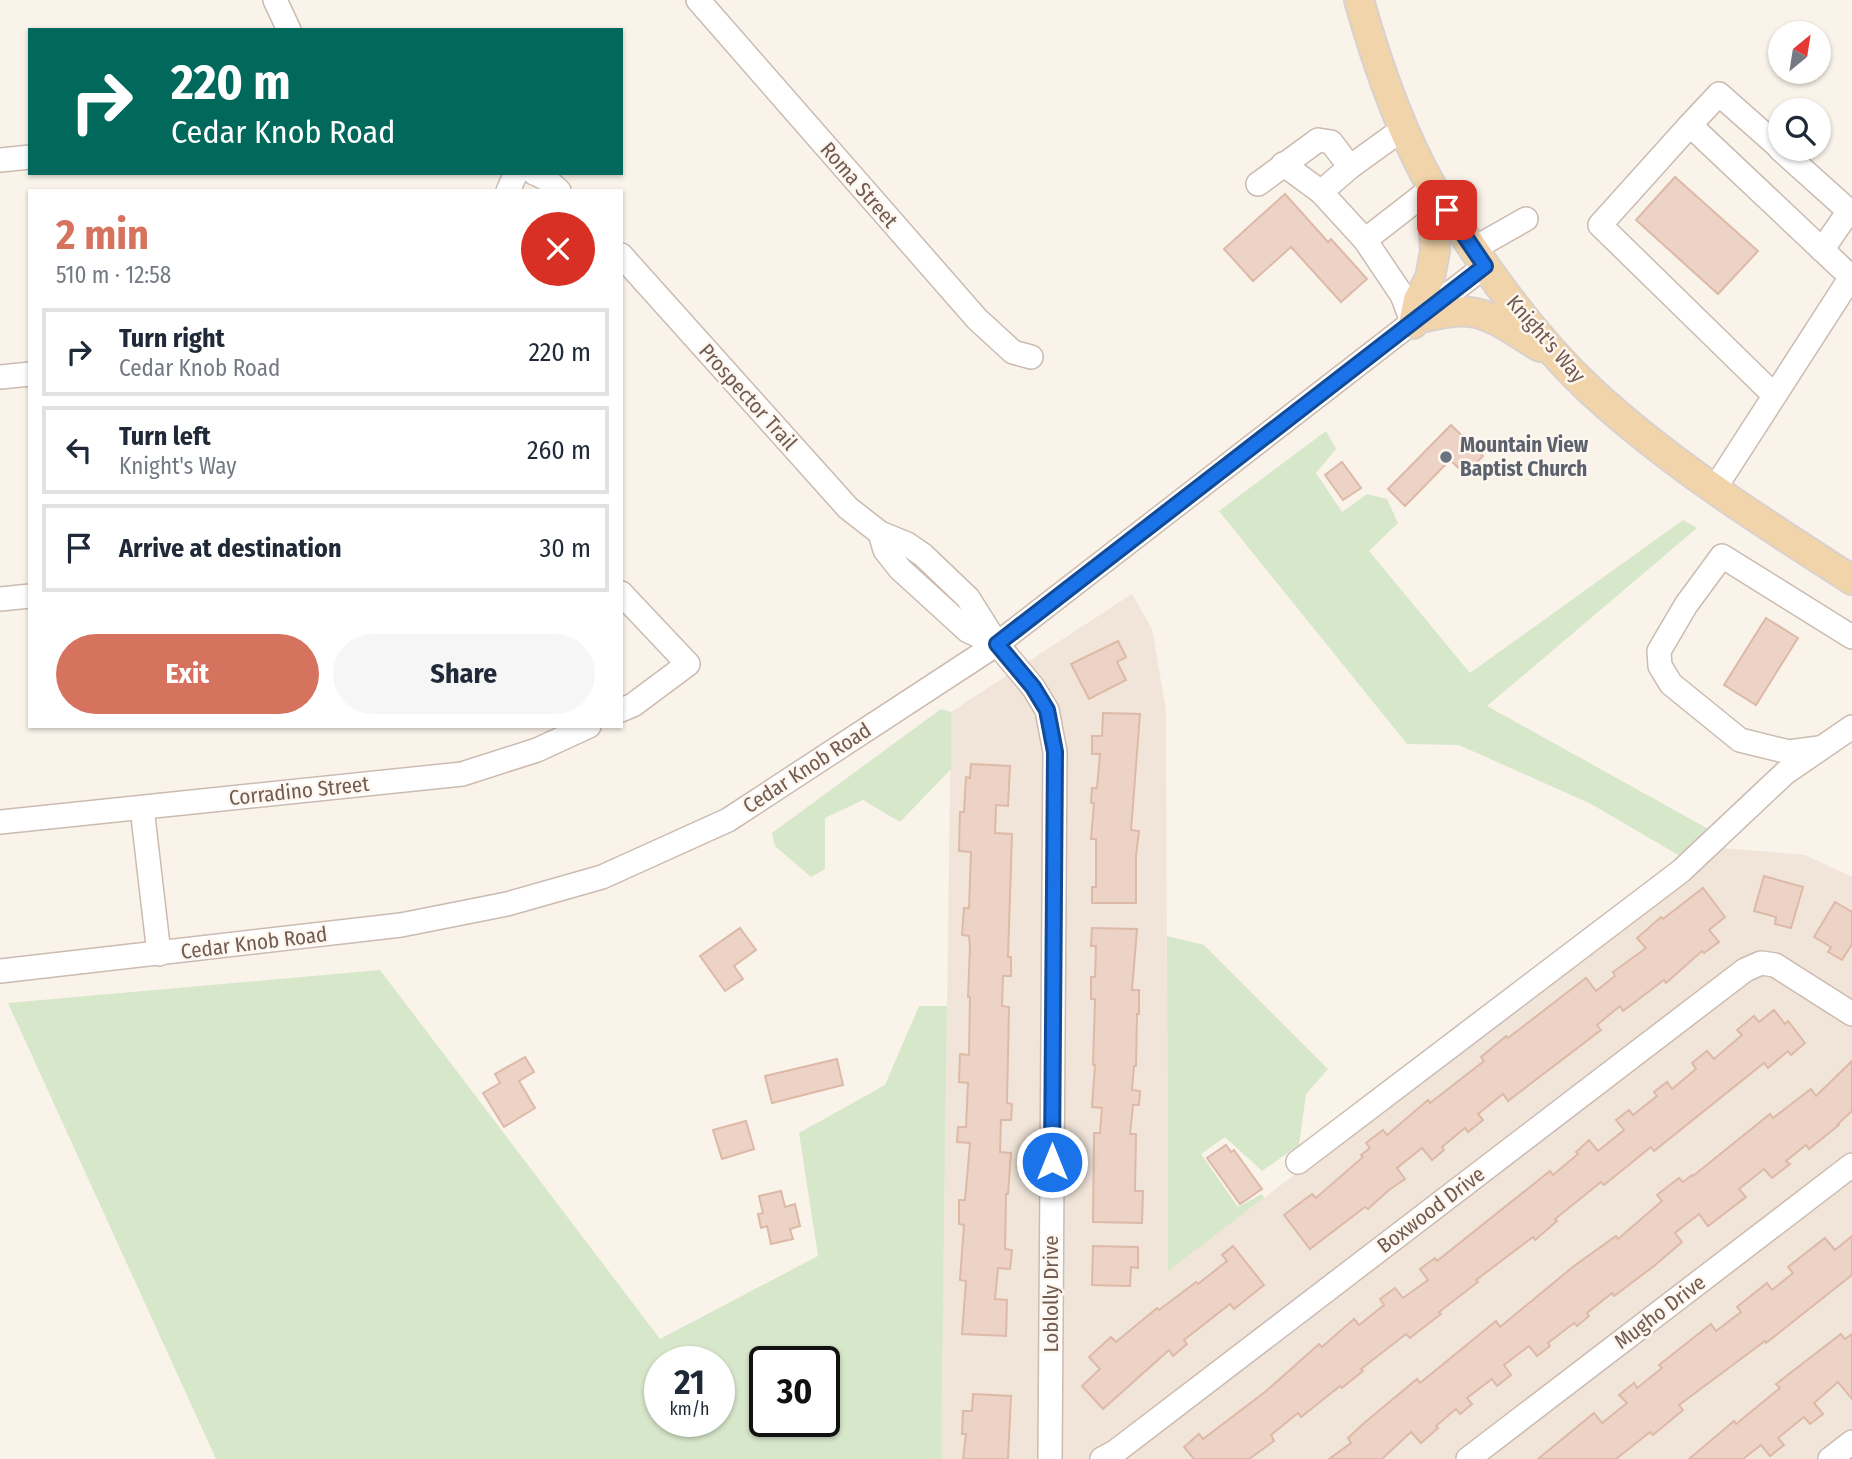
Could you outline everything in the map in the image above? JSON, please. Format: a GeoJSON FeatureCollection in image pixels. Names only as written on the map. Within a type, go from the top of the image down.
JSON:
{"type":"FeatureCollection","features":[{"type":"Feature","properties":{"kind":"main road","name":"Knight's Way"},"geometry":{"type":"LineString","coordinates":[[1359,0],[1386,85],[1432,188],[1479,258],[1558,358],[1637,430],[1715,488],[1852,580]]}},
{"type":"Feature","properties":{"kind":"main road"},"geometry":{"type":"LineString","coordinates":[[1432,188],[1435,251],[1430,278],[1418,300],[1416,321],[1457,312],[1472,312],[1487,316],[1558,358]]}},
{"type":"Feature","properties":{"kind":"street"},"geometry":{"type":"LineString","coordinates":[[275,0],[288,28]]}},
{"type":"Feature","properties":{"kind":"street","name":"Roma Street"},"geometry":{"type":"LineString","coordinates":[[698,0],[977,320],[1013,352],[1031,357]]}},
{"type":"Feature","properties":{"kind":"street"},"geometry":{"type":"LineString","coordinates":[[1768,138],[1719,94],[1600,225],[1774,395]]}},
{"type":"Feature","properties":{"kind":"street"},"geometry":{"type":"LineString","coordinates":[[1690,125],[1851,277],[1715,488]]}},
{"type":"Feature","properties":{"kind":"street"},"geometry":{"type":"LineString","coordinates":[[1321,192],[1404,128]]}},
{"type":"Feature","properties":{"kind":"street"},"geometry":{"type":"LineString","coordinates":[[1258,184],[1318,140],[1331,142],[1350,167]]}},
{"type":"Feature","properties":{"kind":"street"},"geometry":{"type":"LineString","coordinates":[[0,160],[28,157]]}},
{"type":"Feature","properties":{"kind":"street"},"geometry":{"type":"LineString","coordinates":[[1793,161],[1849,211],[1822,250]]}},
{"type":"Feature","properties":{"kind":"street"},"geometry":{"type":"LineString","coordinates":[[1283,164],[1321,192],[1365,240],[1416,321]]}},
{"type":"Feature","properties":{"kind":"street"},"geometry":{"type":"LineString","coordinates":[[538,175],[557,189]]}},
{"type":"Feature","properties":{"kind":"street"},"geometry":{"type":"LineString","coordinates":[[1365,240],[1432,188]]}},
{"type":"Feature","properties":{"kind":"street","name":"Cedar Knob Road"},"geometry":{"type":"LineString","coordinates":[[0,971],[401,926],[507,904],[602,877],[728,820],[997,644],[1416,321],[1479,258],[1526,219]]}},
{"type":"Feature","properties":{"kind":"street","name":"Prospector Trail"},"geometry":{"type":"LineString","coordinates":[[623,257],[848,508],[880,533],[885,550],[900,569],[968,631],[997,644]]}},
{"type":"Feature","properties":{"kind":"street"},"geometry":{"type":"LineString","coordinates":[[0,377],[28,374]]}},
{"type":"Feature","properties":{"kind":"street"},"geometry":{"type":"LineString","coordinates":[[1825,747],[1790,752],[1740,740],[1671,684],[1660,666],[1660,652],[1686,605],[1722,556],[1852,637]]}},
{"type":"Feature","properties":{"kind":"street"},"geometry":{"type":"LineString","coordinates":[[623,595],[688,664],[633,705],[623,709]]}},
{"type":"Feature","properties":{"kind":"street"},"geometry":{"type":"LineString","coordinates":[[0,599],[28,596]]}},
{"type":"Feature","properties":{"kind":"street","name":"Loblolly Drive"},"geometry":{"type":"LineString","coordinates":[[997,644],[1033,687],[1047,710],[1055,752],[1050,1459]]}},
{"type":"Feature","properties":{"kind":"street"},"geometry":{"type":"LineString","coordinates":[[1298,1162],[1681,871],[1785,773],[1852,727]]}},
{"type":"Feature","properties":{"kind":"street","name":"Corradino Street"},"geometry":{"type":"LineString","coordinates":[[0,822],[461,774],[537,750],[585,728]]}},
{"type":"Feature","properties":{"kind":"street"},"geometry":{"type":"LineString","coordinates":[[142,808],[159,954]]}},
{"type":"Feature","properties":{"kind":"street","name":"Boxwood Drive"},"geometry":{"type":"LineString","coordinates":[[1108,1458],[1745,970],[1761,963],[1775,965],[1852,1014]]}},
{"type":"Feature","properties":{"kind":"street","name":"Mugho Drive"},"geometry":{"type":"LineString","coordinates":[[1468,1459],[1852,1165]]}},
{"type":"Feature","properties":{"kind":"street"},"geometry":{"type":"LineString","coordinates":[[1830,1459],[1852,1442]]}},
{"type":"Feature","properties":{"kind":"shaded area"},"geometry":{"type":"Polygon","coordinates":[[[1132,594],[1152,629],[1166,710],[1168,1271],[1723,848],[1805,855],[1852,877],[1852,1459],[941,1459],[951,712],[1132,594]]]}},
{"type":"Feature","properties":{"kind":"green space"},"geometry":{"type":"Polygon","coordinates":[[[1326,431],[1336,449],[1316,473],[1342,512],[1367,494],[1387,499],[1398,523],[1369,551],[1470,673],[1683,520],[1697,528],[1487,706],[1712,831],[1680,856],[1591,804],[1459,745],[1407,744],[1219,511],[1326,431]]]}},
{"type":"Feature","properties":{"kind":"green space"},"geometry":{"type":"Polygon","coordinates":[[[941,709],[951,712],[951,769],[900,822],[863,800],[825,818],[825,869],[811,877],[775,846],[772,833],[941,709]]]}},
{"type":"Feature","properties":{"kind":"green space"},"geometry":{"type":"Polygon","coordinates":[[[1167,936],[1204,945],[1328,1069],[1306,1094],[1299,1145],[1262,1171],[1225,1137],[1201,1154],[1238,1207],[1262,1194],[1264,1198],[1168,1271],[1167,936]]]}},
{"type":"Feature","properties":{"kind":"green space"},"geometry":{"type":"Polygon","coordinates":[[[380,970],[660,1339],[818,1256],[799,1133],[885,1085],[919,1006],[947,1006],[941,1459],[216,1459],[8,1003],[380,970]]]}},
{"type":"Feature","properties":{"kind":"building"},"geometry":{"type":"Polygon","coordinates":[[[1675,177],[1758,251],[1718,294],[1636,220],[1675,177]]]}},
{"type":"Feature","properties":{"kind":"building"},"geometry":{"type":"Polygon","coordinates":[[[1285,194],[1328,242],[1331,239],[1367,279],[1341,302],[1291,247],[1253,281],[1224,249],[1285,194]]]}},
{"type":"Feature","properties":{"kind":"building"},"geometry":{"type":"Polygon","coordinates":[[[1451,425],[1483,456],[1465,474],[1450,460],[1405,506],[1388,489],[1451,425]]]}},
{"type":"Feature","properties":{"kind":"building"},"geometry":{"type":"Polygon","coordinates":[[[1342,462],[1361,488],[1343,500],[1325,475],[1342,462]]]}},
{"type":"Feature","properties":{"kind":"building"},"geometry":{"type":"Polygon","coordinates":[[[1766,618],[1798,638],[1756,705],[1724,685],[1766,618]]]}},
{"type":"Feature","properties":{"kind":"building"},"geometry":{"type":"Polygon","coordinates":[[[1118,641],[1126,657],[1117,662],[1126,680],[1089,699],[1071,664],[1118,641]]]}},
{"type":"Feature","properties":{"kind":"building"},"geometry":{"type":"Polygon","coordinates":[[[1103,713],[1140,714],[1131,830],[1139,831],[1136,903],[1092,903],[1092,887],[1096,887],[1096,839],[1091,839],[1094,803],[1091,803],[1092,788],[1097,788],[1100,754],[1092,754],[1092,736],[1102,736],[1103,713]]]}},
{"type":"Feature","properties":{"kind":"building"},"geometry":{"type":"Polygon","coordinates":[[[971,764],[1010,766],[1008,806],[996,805],[995,833],[1012,834],[1008,957],[1011,957],[1011,976],[1003,976],[1002,1006],[1009,1007],[1007,1103],[1012,1104],[1011,1120],[1001,1120],[1000,1152],[1011,1153],[1006,1194],[1005,1249],[1012,1250],[1010,1269],[998,1268],[995,1299],[1007,1300],[1006,1336],[962,1334],[966,1281],[960,1280],[964,1225],[959,1224],[959,1200],[965,1200],[970,1143],[957,1142],[958,1127],[966,1127],[968,1083],[959,1082],[960,1054],[969,1055],[970,947],[969,936],[962,935],[964,908],[969,908],[971,852],[959,851],[960,812],[964,812],[966,777],[970,778],[971,764]]]}},
{"type":"Feature","properties":{"kind":"building"},"geometry":{"type":"Polygon","coordinates":[[[1764,876],[1803,887],[1791,928],[1775,924],[1776,917],[1754,911],[1764,876]]]}},
{"type":"Feature","properties":{"kind":"building"},"geometry":{"type":"Polygon","coordinates":[[[1703,888],[1725,917],[1709,930],[1719,942],[1704,953],[1702,951],[1666,983],[1664,980],[1623,1011],[1620,1006],[1597,1025],[1601,1030],[1508,1101],[1503,1094],[1478,1114],[1483,1120],[1468,1132],[1465,1128],[1442,1147],[1444,1150],[1432,1160],[1422,1148],[1397,1168],[1405,1179],[1368,1209],[1365,1207],[1310,1249],[1284,1215],[1312,1194],[1316,1198],[1363,1157],[1361,1155],[1370,1148],[1366,1143],[1383,1130],[1387,1135],[1428,1100],[1430,1103],[1484,1061],[1481,1057],[1506,1036],[1508,1038],[1586,978],[1596,991],[1615,976],[1613,972],[1646,948],[1637,938],[1661,917],[1663,919],[1703,888]]]}},
{"type":"Feature","properties":{"kind":"building"},"geometry":{"type":"Polygon","coordinates":[[[1835,902],[1852,912],[1852,944],[1842,960],[1828,952],[1831,947],[1814,937],[1835,902]]]}},
{"type":"Feature","properties":{"kind":"building"},"geometry":{"type":"Polygon","coordinates":[[[740,928],[756,950],[734,966],[743,979],[725,991],[700,956],[740,928]]]}},
{"type":"Feature","properties":{"kind":"building"},"geometry":{"type":"Polygon","coordinates":[[[1092,928],[1137,929],[1132,990],[1139,990],[1139,1014],[1132,1090],[1140,1091],[1139,1105],[1133,1105],[1130,1134],[1136,1134],[1135,1191],[1143,1191],[1142,1223],[1093,1222],[1094,1133],[1100,1133],[1102,1108],[1092,1107],[1095,999],[1091,999],[1091,977],[1095,977],[1096,946],[1091,946],[1092,928]]]}},
{"type":"Feature","properties":{"kind":"building"},"geometry":{"type":"Polygon","coordinates":[[[1774,1010],[1785,1024],[1788,1021],[1805,1043],[1791,1055],[1788,1051],[1768,1068],[1764,1063],[1654,1151],[1651,1147],[1604,1185],[1601,1182],[1555,1219],[1557,1221],[1535,1240],[1533,1237],[1476,1280],[1478,1282],[1410,1338],[1406,1334],[1361,1369],[1363,1371],[1342,1388],[1340,1386],[1301,1417],[1298,1413],[1271,1435],[1274,1441],[1249,1459],[1194,1459],[1184,1447],[1199,1434],[1203,1439],[1265,1392],[1319,1344],[1322,1347],[1354,1319],[1359,1325],[1384,1305],[1380,1299],[1395,1288],[1403,1298],[1428,1280],[1420,1269],[1435,1258],[1437,1261],[1550,1171],[1553,1175],[1578,1154],[1576,1152],[1589,1140],[1598,1151],[1624,1130],[1616,1120],[1629,1110],[1633,1115],[1657,1096],[1654,1092],[1667,1082],[1672,1089],[1696,1069],[1692,1063],[1707,1051],[1714,1059],[1742,1035],[1737,1030],[1754,1016],[1759,1022],[1774,1010]]]}},
{"type":"Feature","properties":{"kind":"building"},"geometry":{"type":"Polygon","coordinates":[[[525,1057],[534,1072],[519,1081],[535,1108],[504,1127],[483,1093],[500,1083],[495,1074],[525,1057]]]}},
{"type":"Feature","properties":{"kind":"building"},"geometry":{"type":"Polygon","coordinates":[[[837,1059],[843,1085],[772,1103],[765,1076],[837,1059]]]}},
{"type":"Feature","properties":{"kind":"building"},"geometry":{"type":"Polygon","coordinates":[[[1852,1061],[1852,1111],[1809,1149],[1806,1145],[1786,1161],[1790,1164],[1772,1178],[1764,1169],[1739,1189],[1746,1197],[1708,1226],[1699,1214],[1675,1233],[1682,1242],[1654,1266],[1614,1296],[1612,1293],[1587,1313],[1589,1316],[1577,1326],[1574,1323],[1548,1343],[1550,1346],[1537,1356],[1529,1346],[1504,1365],[1511,1375],[1497,1386],[1492,1379],[1467,1398],[1472,1404],[1460,1414],[1456,1409],[1421,1443],[1411,1432],[1382,1459],[1329,1459],[1351,1443],[1348,1438],[1363,1424],[1417,1379],[1420,1383],[1496,1321],[1500,1327],[1574,1266],[1616,1236],[1618,1239],[1662,1201],[1657,1195],[1679,1178],[1683,1182],[1693,1176],[1770,1114],[1773,1118],[1811,1089],[1816,1096],[1852,1061]]]}},
{"type":"Feature","properties":{"kind":"building"},"geometry":{"type":"Polygon","coordinates":[[[746,1121],[754,1149],[722,1159],[713,1130],[746,1121]]]}},
{"type":"Feature","properties":{"kind":"building"},"geometry":{"type":"Polygon","coordinates":[[[1226,1145],[1231,1152],[1234,1150],[1262,1189],[1240,1204],[1207,1158],[1226,1145]]]}},
{"type":"Feature","properties":{"kind":"building"},"geometry":{"type":"Polygon","coordinates":[[[781,1191],[785,1207],[795,1204],[800,1226],[790,1229],[793,1239],[771,1244],[767,1226],[761,1228],[758,1214],[763,1213],[759,1196],[781,1191]]]}},
{"type":"Feature","properties":{"kind":"building"},"geometry":{"type":"Polygon","coordinates":[[[1852,1236],[1852,1275],[1766,1343],[1765,1341],[1679,1405],[1683,1410],[1653,1435],[1650,1432],[1616,1459],[1538,1459],[1594,1413],[1602,1423],[1627,1403],[1619,1395],[1634,1383],[1637,1388],[1662,1368],[1659,1365],[1711,1324],[1716,1331],[1741,1312],[1737,1307],[1767,1283],[1772,1290],[1793,1273],[1788,1267],[1825,1238],[1835,1250],[1852,1236]]]}},
{"type":"Feature","properties":{"kind":"building"},"geometry":{"type":"Polygon","coordinates":[[[1093,1246],[1138,1247],[1138,1268],[1131,1267],[1130,1286],[1092,1285],[1093,1246]]]}},
{"type":"Feature","properties":{"kind":"building"},"geometry":{"type":"Polygon","coordinates":[[[1233,1246],[1264,1285],[1234,1309],[1230,1304],[1184,1340],[1187,1344],[1173,1356],[1169,1350],[1103,1409],[1082,1386],[1100,1369],[1089,1357],[1111,1337],[1116,1342],[1157,1308],[1159,1310],[1196,1282],[1198,1284],[1227,1261],[1222,1255],[1233,1246]]]}},
{"type":"Feature","properties":{"kind":"building"},"geometry":{"type":"Polygon","coordinates":[[[1841,1334],[1845,1339],[1852,1334],[1852,1399],[1838,1382],[1814,1403],[1823,1414],[1810,1424],[1804,1417],[1778,1438],[1784,1445],[1770,1456],[1761,1445],[1743,1459],[1689,1459],[1734,1421],[1736,1424],[1780,1388],[1776,1384],[1841,1334]]]}},
{"type":"Feature","properties":{"kind":"building"},"geometry":{"type":"Polygon","coordinates":[[[973,1394],[1011,1396],[1008,1459],[963,1459],[966,1434],[962,1434],[963,1411],[972,1411],[973,1394]]]}},
{"type":"Feature","properties":{"kind":"place","name":"Mountain View Baptist Church"},"geometry":{"type":"Point","coordinates":[1446,457]}},
{"type":"Feature","properties":{"kind":"route"},"geometry":{"type":"LineString","coordinates":[[1052,1162],[1055,752],[1047,710],[1033,687],[997,644],[1485,266],[1447,210]]}}]}
